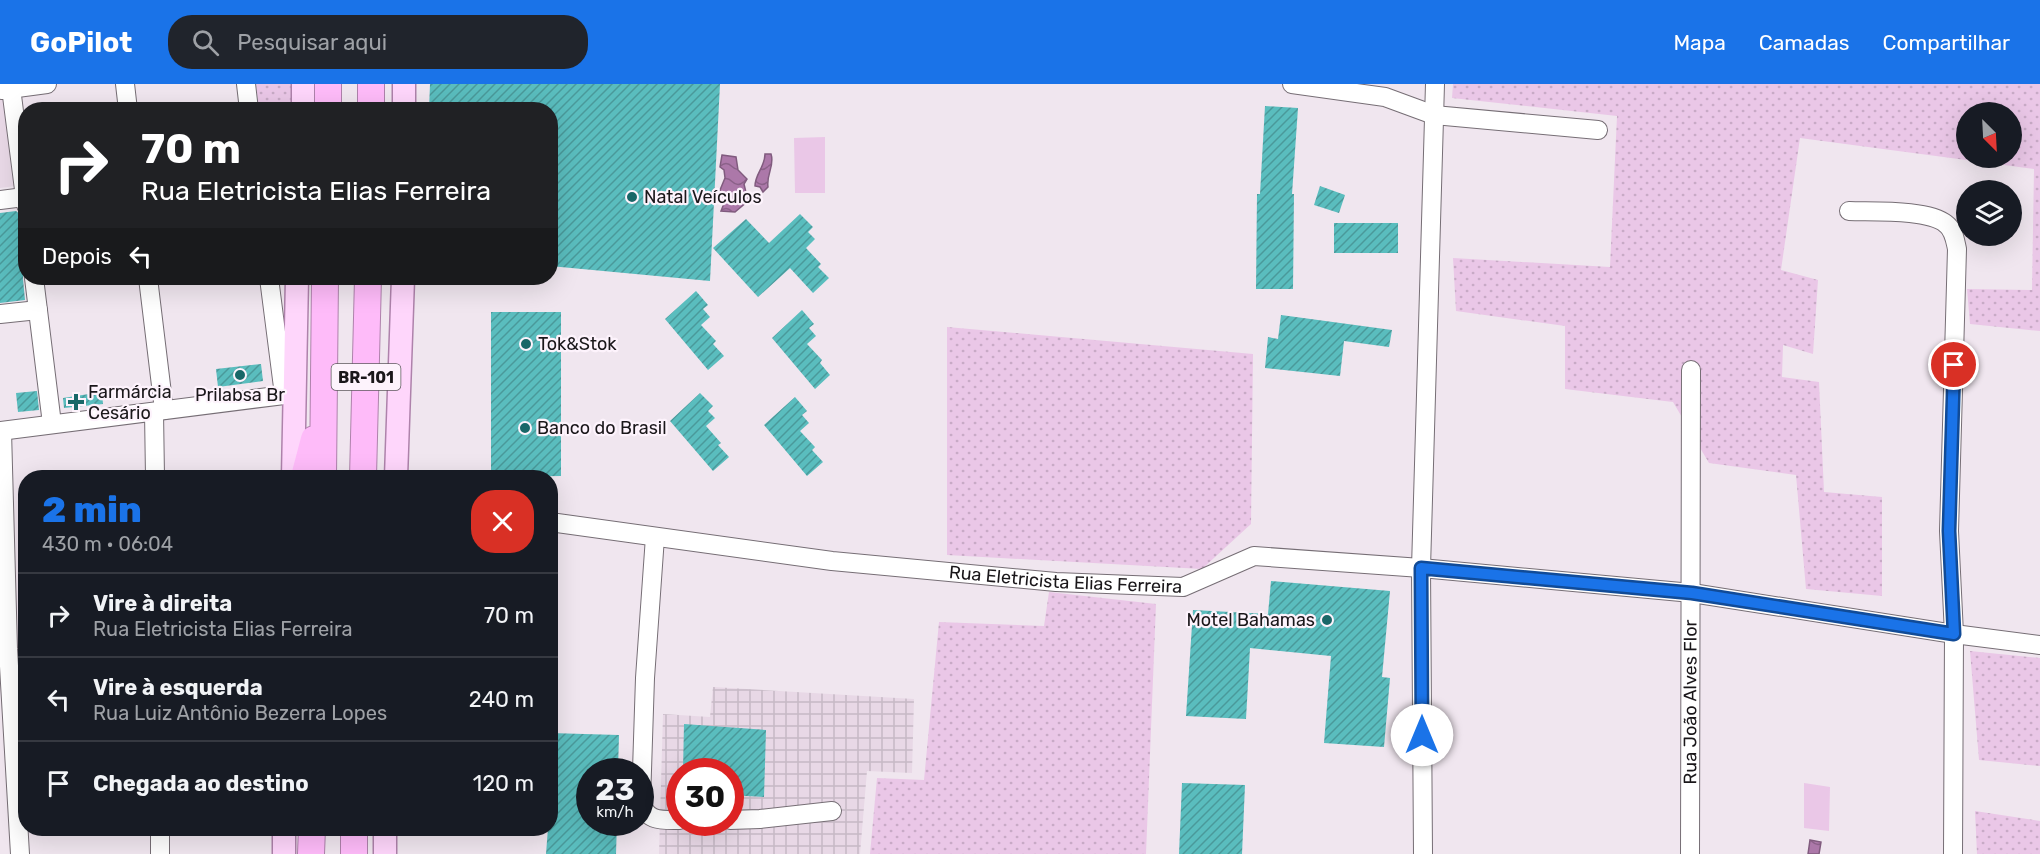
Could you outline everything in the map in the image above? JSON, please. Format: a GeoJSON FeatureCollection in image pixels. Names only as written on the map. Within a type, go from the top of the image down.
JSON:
{"type":"FeatureCollection","features":[{"type":"Feature","properties":{"kind":"highway"},"geometry":{"type":"LineString","coordinates":[[328,84],[328,102]]}},
{"type":"Feature","properties":{"kind":"highway"},"geometry":{"type":"LineString","coordinates":[[371,84],[371,102]]}},
{"type":"Feature","properties":{"kind":"highway","name":"BR-101"},"geometry":{"type":"LineString","coordinates":[[323,470],[326,285]]}},
{"type":"Feature","properties":{"kind":"highway","name":"BR-101"},"geometry":{"type":"LineString","coordinates":[[363,470],[368,285]]}},
{"type":"Feature","properties":{"kind":"highway"},"geometry":{"type":"LineString","coordinates":[[306,470],[324,404]]}},
{"type":"Feature","properties":{"kind":"highway"},"geometry":{"type":"LineString","coordinates":[[311,854],[312,836]]}},
{"type":"Feature","properties":{"kind":"highway"},"geometry":{"type":"LineString","coordinates":[[354,836],[354,854]]}},
{"type":"Feature","properties":{"kind":"main road"},"geometry":{"type":"LineString","coordinates":[[303,84],[303,102]]}},
{"type":"Feature","properties":{"kind":"main road"},"geometry":{"type":"LineString","coordinates":[[404,84],[404,102]]}},
{"type":"Feature","properties":{"kind":"main road"},"geometry":{"type":"LineString","coordinates":[[292,470],[297,285]]}},
{"type":"Feature","properties":{"kind":"main road"},"geometry":{"type":"LineString","coordinates":[[396,470],[403,285]]}},
{"type":"Feature","properties":{"kind":"main road"},"geometry":{"type":"LineString","coordinates":[[284,836],[284,854]]}},
{"type":"Feature","properties":{"kind":"main road"},"geometry":{"type":"LineString","coordinates":[[385,854],[386,836]]}},
{"type":"Feature","properties":{"kind":"street"},"geometry":{"type":"LineString","coordinates":[[18,160],[6,89],[47,84]]}},
{"type":"Feature","properties":{"kind":"street"},"geometry":{"type":"LineString","coordinates":[[125,84],[127,102]]}},
{"type":"Feature","properties":{"kind":"street"},"geometry":{"type":"LineString","coordinates":[[246,84],[248,102]]}},
{"type":"Feature","properties":{"kind":"street"},"geometry":{"type":"LineString","coordinates":[[1292,84],[1384,97],[1434,115],[1598,130]]}},
{"type":"Feature","properties":{"kind":"street"},"geometry":{"type":"LineString","coordinates":[[1423,854],[1421,568],[1435,84]]}},
{"type":"Feature","properties":{"kind":"street"},"geometry":{"type":"LineString","coordinates":[[0,200],[18,201]]}},
{"type":"Feature","properties":{"kind":"street"},"geometry":{"type":"LineString","coordinates":[[1849,211],[1921,215],[1947,224],[1954,235],[1957,249],[1949,531],[1954,634],[1953,854]]}},
{"type":"Feature","properties":{"kind":"street"},"geometry":{"type":"LineString","coordinates":[[35,285],[52,424]]}},
{"type":"Feature","properties":{"kind":"street"},"geometry":{"type":"LineString","coordinates":[[149,285],[159,411],[155,470]]}},
{"type":"Feature","properties":{"kind":"street"},"geometry":{"type":"LineString","coordinates":[[18,820],[8,649],[1,431],[284,395],[270,285]]}},
{"type":"Feature","properties":{"kind":"street"},"geometry":{"type":"LineString","coordinates":[[0,314],[38,310]]}},
{"type":"Feature","properties":{"kind":"street","name":"Rua João Alves Flor"},"geometry":{"type":"LineString","coordinates":[[1690,854],[1691,370]]}},
{"type":"Feature","properties":{"kind":"street","name":"Rua Eletricista Elias Ferreira"},"geometry":{"type":"LineString","coordinates":[[558,523],[912,570],[1056,582],[1176,588],[1200,582],[1235,562],[1254,556],[1421,568],[1692,593],[1954,634],[2040,645]]}},
{"type":"Feature","properties":{"kind":"street"},"geometry":{"type":"LineString","coordinates":[[656,537],[645,678],[641,801],[643,811],[651,818],[666,819]]}},
{"type":"Feature","properties":{"kind":"street"},"geometry":{"type":"LineString","coordinates":[[744,820],[832,811]]}},
{"type":"Feature","properties":{"kind":"street"},"geometry":{"type":"LineString","coordinates":[[19,836],[20,854]]}},
{"type":"Feature","properties":{"kind":"street"},"geometry":{"type":"LineString","coordinates":[[159,836],[160,854]]}},
{"type":"Feature","properties":{"kind":"shaded area"},"geometry":{"type":"Polygon","coordinates":[[[256,84],[300,84],[300,102],[258,102],[256,84]]]}},
{"type":"Feature","properties":{"kind":"shaded area"},"geometry":{"type":"Polygon","coordinates":[[[1453,84],[2040,84],[2040,331],[1970,324],[1967,289],[2032,290],[2034,169],[2022,167],[2022,102],[1956,102],[1956,159],[1800,138],[1781,270],[1818,280],[1813,354],[1783,345],[1782,377],[1819,382],[1824,492],[1882,497],[1882,596],[1806,589],[1796,475],[1709,463],[1673,402],[1565,389],[1565,326],[1456,311],[1453,258],[1610,267],[1617,116],[1452,98],[1453,84]]]}},
{"type":"Feature","properties":{"kind":"shaded area"},"geometry":{"type":"Polygon","coordinates":[[[6,93],[16,186],[0,188],[0,94],[6,93]]]}},
{"type":"Feature","properties":{"kind":"shaded area"},"geometry":{"type":"Polygon","coordinates":[[[825,137],[825,193],[795,193],[794,138],[825,137]]]}},
{"type":"Feature","properties":{"kind":"shaded area"},"geometry":{"type":"Polygon","coordinates":[[[947,327],[1253,354],[1251,524],[1202,569],[947,555],[947,327]]]}},
{"type":"Feature","properties":{"kind":"shaded area"},"geometry":{"type":"Polygon","coordinates":[[[1049,592],[1156,604],[1146,854],[870,854],[877,778],[924,780],[939,622],[1044,626],[1049,592]]]}},
{"type":"Feature","properties":{"kind":"shaded area"},"geometry":{"type":"Polygon","coordinates":[[[1970,651],[2040,658],[2040,766],[1979,760],[1970,651]]]}},
{"type":"Feature","properties":{"kind":"shaded area"},"geometry":{"type":"Polygon","coordinates":[[[713,687],[914,699],[912,773],[867,771],[860,854],[659,854],[663,714],[710,717],[713,687]]]}},
{"type":"Feature","properties":{"kind":"shaded area"},"geometry":{"type":"Polygon","coordinates":[[[1804,783],[1830,787],[1829,831],[1804,828],[1804,783]]]}},
{"type":"Feature","properties":{"kind":"shaded area"},"geometry":{"type":"Polygon","coordinates":[[[1975,811],[2040,821],[2040,854],[1977,854],[1975,811]]]}},
{"type":"Feature","properties":{"kind":"water"},"geometry":{"type":"Polygon","coordinates":[[[765,154],[771,154],[772,162],[768,187],[763,192],[760,187],[755,186],[765,154]]]}},
{"type":"Feature","properties":{"kind":"water"},"geometry":{"type":"Polygon","coordinates":[[[722,155],[736,157],[738,170],[747,179],[744,184],[748,201],[735,212],[721,211],[725,201],[720,190],[725,178],[724,170],[720,167],[722,155]]]}},
{"type":"Feature","properties":{"kind":"water"},"geometry":{"type":"Polygon","coordinates":[[[1810,840],[1821,842],[1819,854],[1808,854],[1810,840]]]}},
{"type":"Feature","properties":{"kind":"building","name":"Natal Veículos"},"geometry":{"type":"Polygon","coordinates":[[[430,84],[720,84],[710,281],[558,267],[558,102],[429,102],[430,84]]]}},
{"type":"Feature","properties":{"kind":"building"},"geometry":{"type":"Polygon","coordinates":[[[1265,106],[1298,108],[1292,194],[1294,194],[1293,289],[1256,289],[1257,194],[1260,194],[1265,106]]]}},
{"type":"Feature","properties":{"kind":"building"},"geometry":{"type":"Polygon","coordinates":[[[1320,186],[1345,195],[1339,213],[1314,205],[1320,186]]]}},
{"type":"Feature","properties":{"kind":"building"},"geometry":{"type":"Polygon","coordinates":[[[0,213],[18,213],[18,285],[24,285],[25,300],[0,303],[0,213]]]}},
{"type":"Feature","properties":{"kind":"building"},"geometry":{"type":"Polygon","coordinates":[[[800,214],[813,227],[808,232],[815,239],[806,248],[821,264],[818,267],[829,278],[813,293],[790,268],[758,297],[713,248],[746,219],[769,243],[800,214]]]}},
{"type":"Feature","properties":{"kind":"building"},"geometry":{"type":"Polygon","coordinates":[[[1334,223],[1398,223],[1398,253],[1334,253],[1334,223]]]}},
{"type":"Feature","properties":{"kind":"building"},"geometry":{"type":"Polygon","coordinates":[[[696,291],[708,305],[703,309],[710,317],[701,325],[716,341],[713,344],[724,356],[708,370],[665,319],[696,291]]]}},
{"type":"Feature","properties":{"kind":"building"},"geometry":{"type":"Polygon","coordinates":[[[802,310],[814,324],[809,328],[816,336],[807,344],[822,360],[820,363],[830,375],[815,389],[772,338],[802,310]]]}},
{"type":"Feature","properties":{"kind":"building"},"geometry":{"type":"Polygon","coordinates":[[[491,312],[561,312],[561,476],[558,476],[558,470],[491,470],[491,312]]]}},
{"type":"Feature","properties":{"kind":"building"},"geometry":{"type":"Polygon","coordinates":[[[1281,315],[1392,330],[1389,347],[1344,341],[1340,376],[1265,368],[1268,337],[1278,339],[1281,315]]]}},
{"type":"Feature","properties":{"kind":"building","name":"Prilabsa Br"},"geometry":{"type":"Polygon","coordinates":[[[261,364],[263,381],[218,387],[216,369],[261,364]]]}},
{"type":"Feature","properties":{"kind":"building"},"geometry":{"type":"Polygon","coordinates":[[[37,391],[39,410],[18,412],[16,393],[37,391]]]}},
{"type":"Feature","properties":{"kind":"building"},"geometry":{"type":"Polygon","coordinates":[[[102,392],[103,404],[64,408],[63,398],[102,392]]]}},
{"type":"Feature","properties":{"kind":"building"},"geometry":{"type":"Polygon","coordinates":[[[700,393],[713,406],[708,411],[715,418],[706,426],[721,443],[718,445],[729,457],[713,471],[670,421],[700,393]]]}},
{"type":"Feature","properties":{"kind":"building"},"geometry":{"type":"Polygon","coordinates":[[[795,397],[807,411],[802,415],[809,423],[800,431],[815,447],[812,450],[823,462],[807,476],[764,425],[795,397]]]}},
{"type":"Feature","properties":{"kind":"building"},"geometry":{"type":"Polygon","coordinates":[[[1271,581],[1390,591],[1382,677],[1390,678],[1384,747],[1324,743],[1331,656],[1250,648],[1246,719],[1186,716],[1193,610],[1268,614],[1271,581]]]}},
{"type":"Feature","properties":{"kind":"building"},"geometry":{"type":"Polygon","coordinates":[[[684,724],[766,730],[764,797],[744,796],[744,758],[683,758],[684,724]]]}},
{"type":"Feature","properties":{"kind":"building"},"geometry":{"type":"Polygon","coordinates":[[[558,733],[619,735],[618,758],[576,758],[576,836],[617,836],[616,854],[546,854],[547,836],[558,836],[558,733]]]}},
{"type":"Feature","properties":{"kind":"building"},"geometry":{"type":"Polygon","coordinates":[[[1182,783],[1245,785],[1242,854],[1179,854],[1182,783]]]}},
{"type":"Feature","properties":{"kind":"place","name":"Natal Veículos"},"geometry":{"type":"Point","coordinates":[632,197]}},
{"type":"Feature","properties":{"kind":"place","name":"Tok&Stok"},"geometry":{"type":"Point","coordinates":[526,344]}},
{"type":"Feature","properties":{"kind":"place","name":"Prilabsa Br"},"geometry":{"type":"Point","coordinates":[240,375]}},
{"type":"Feature","properties":{"kind":"place","name":"Farmárcia Cesário"},"geometry":{"type":"Point","coordinates":[76,402]}},
{"type":"Feature","properties":{"kind":"place","name":"Banco do Brasil"},"geometry":{"type":"Point","coordinates":[525,428]}},
{"type":"Feature","properties":{"kind":"place","name":"Motel Bahamas"},"geometry":{"type":"Point","coordinates":[1327,620]}},
{"type":"Feature","properties":{"kind":"route"},"geometry":{"type":"LineString","coordinates":[[1422,735],[1421,568],[1692,593],[1954,634],[1949,531],[1954,365]]}}]}
